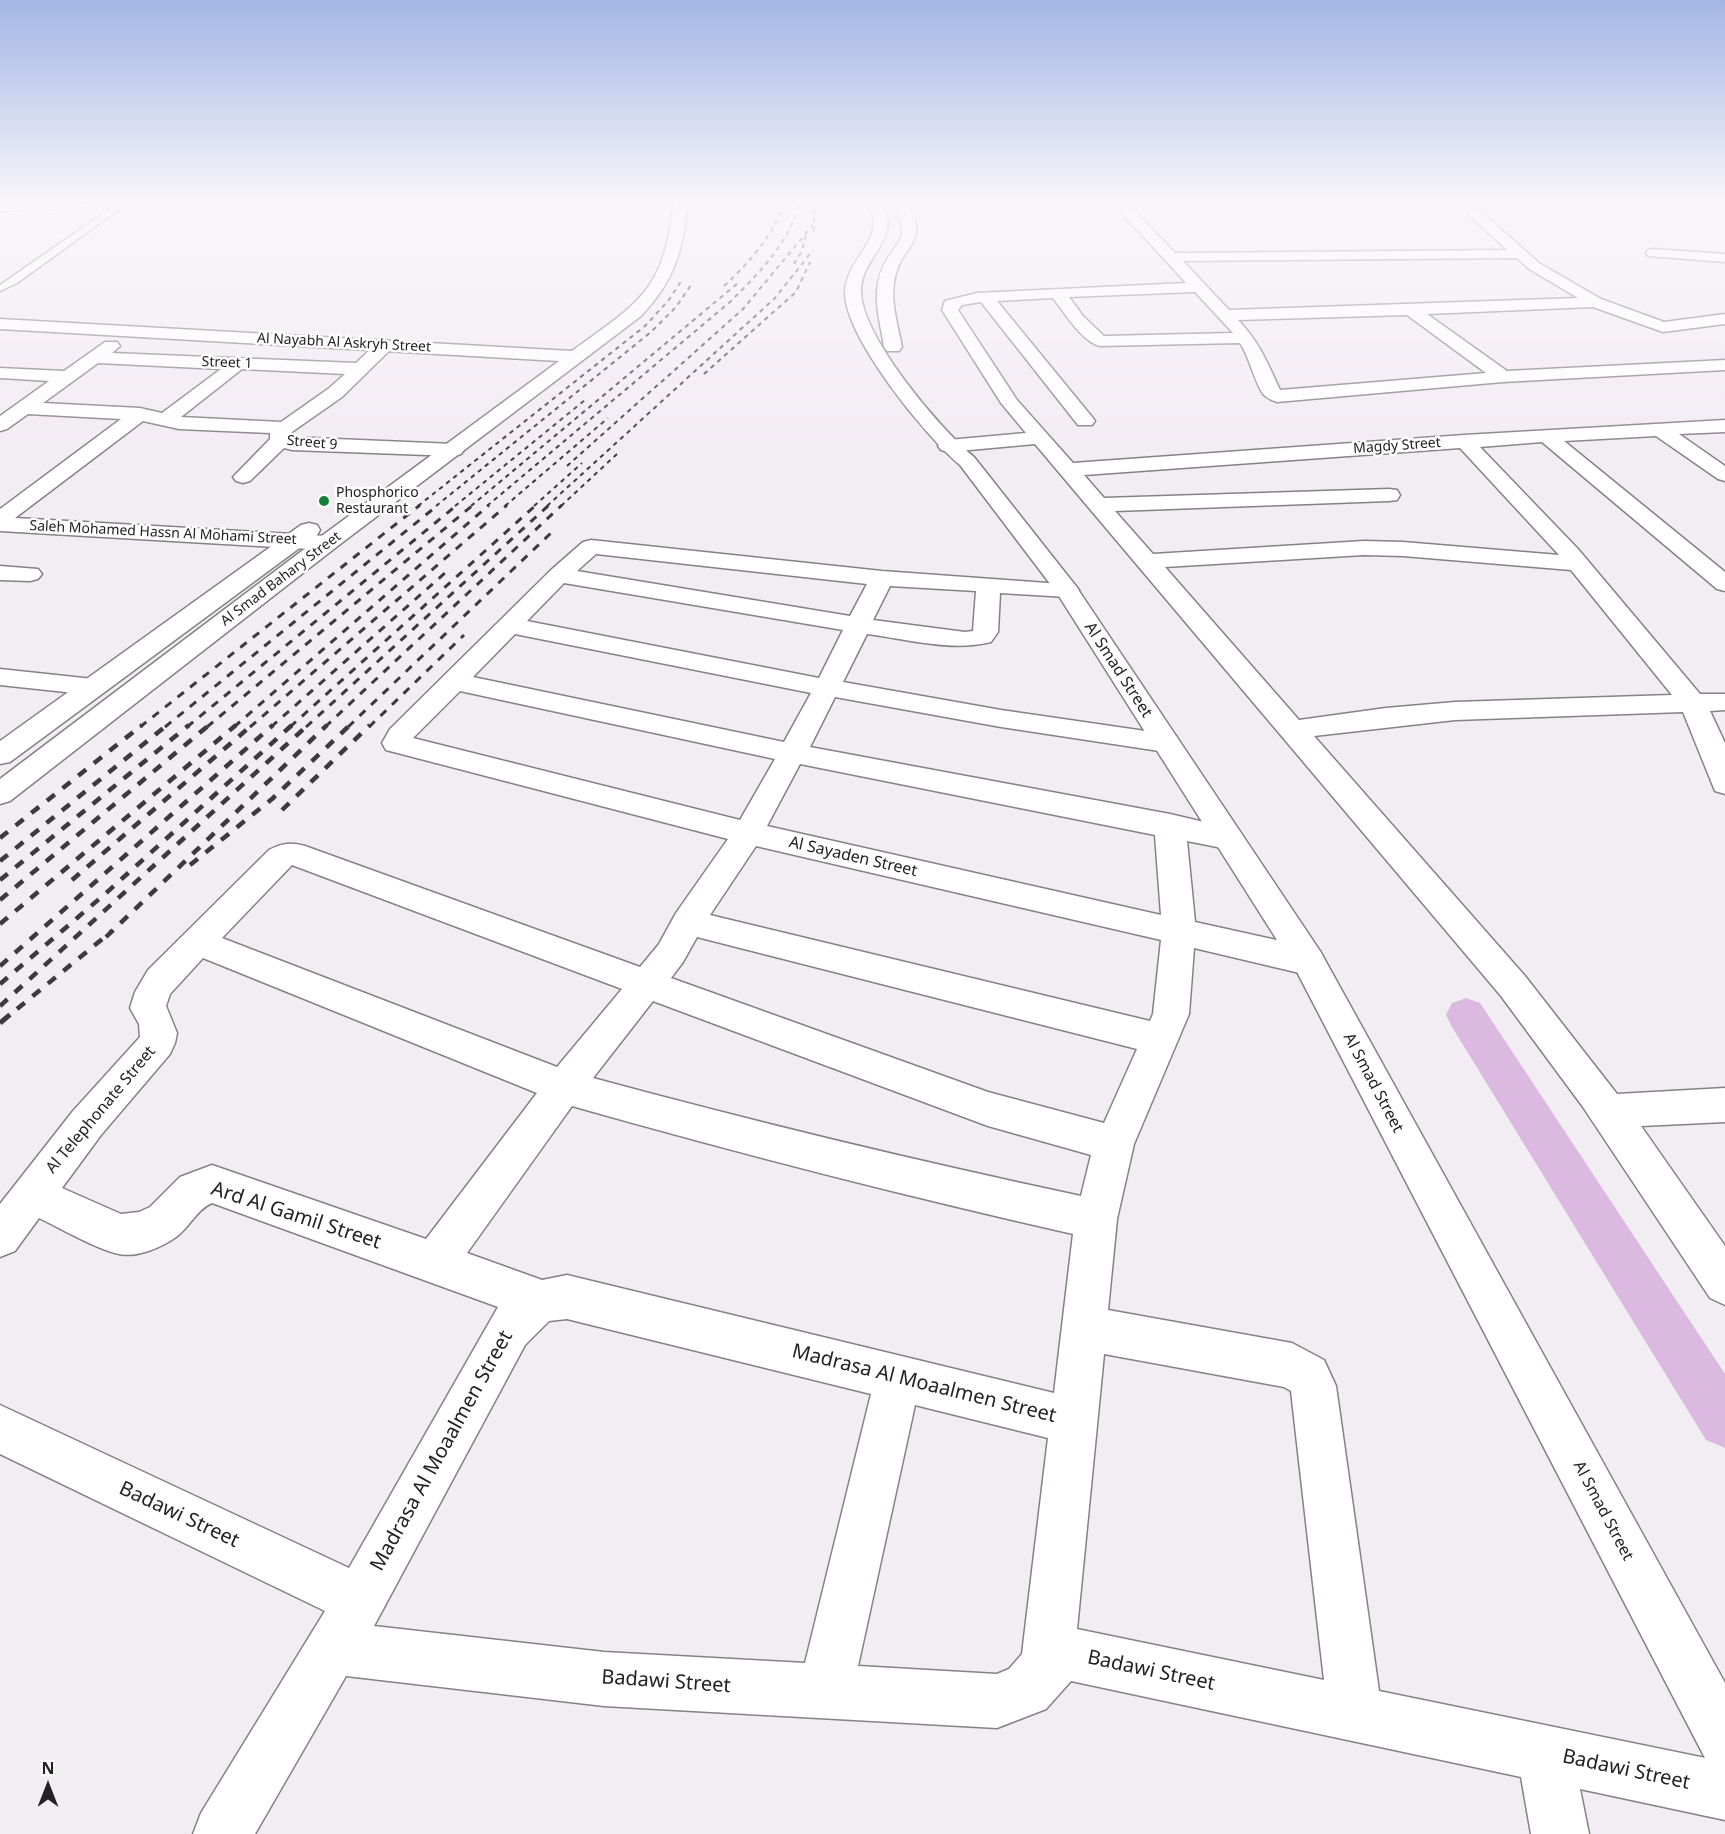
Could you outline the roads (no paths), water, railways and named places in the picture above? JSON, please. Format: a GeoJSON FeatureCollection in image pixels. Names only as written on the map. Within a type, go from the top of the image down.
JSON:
{"type":"FeatureCollection","features":[{"type":"Feature","properties":{"kind":"main road","name":"Al Smad Bahary Street"},"geometry":{"type":"LineString","coordinates":[[349,501],[613,310],[636,286]]}},
{"type":"Feature","properties":{"kind":"main road","name":"Al Smad Bahary Street"},"geometry":{"type":"LineString","coordinates":[[0,794],[327,543],[635,314],[660,286]]}},
{"type":"Feature","properties":{"kind":"main road"},"geometry":{"type":"LineString","coordinates":[[852,286],[858,293]]}},
{"type":"Feature","properties":{"kind":"main road"},"geometry":{"type":"LineString","coordinates":[[857,286],[861,324],[890,371]]}},
{"type":"Feature","properties":{"kind":"main road"},"geometry":{"type":"LineString","coordinates":[[858,293],[863,286]]}},
{"type":"Feature","properties":{"kind":"main road"},"geometry":{"type":"LineString","coordinates":[[886,286],[893,347]]}},
{"type":"Feature","properties":{"kind":"main road"},"geometry":{"type":"LineString","coordinates":[[1566,286],[1595,302],[1692,339]]}},
{"type":"Feature","properties":{"kind":"main road"},"geometry":{"type":"LineString","coordinates":[[1725,365],[1503,377],[1281,397],[1272,393],[1257,356],[1246,338],[1199,287],[1057,292],[986,298],[956,302],[951,304],[950,310],[1019,388],[1040,438],[1513,986],[1609,1111],[1725,1283]]}},
{"type":"Feature","properties":{"kind":"main road"},"geometry":{"type":"LineString","coordinates":[[1057,292],[1077,319],[1096,340],[1100,341],[1246,338]]}},
{"type":"Feature","properties":{"kind":"main road","name":"Al Smad Street"},"geometry":{"type":"LineString","coordinates":[[858,293],[960,451]]}},
{"type":"Feature","properties":{"kind":"main road"},"geometry":{"type":"LineString","coordinates":[[986,298],[1085,421]]}},
{"type":"Feature","properties":{"kind":"main road"},"geometry":{"type":"LineString","coordinates":[[1226,315],[1533,306],[1595,302]]}},
{"type":"Feature","properties":{"kind":"main road"},"geometry":{"type":"LineString","coordinates":[[1410,309],[1503,377]]}},
{"type":"Feature","properties":{"kind":"main road"},"geometry":{"type":"LineString","coordinates":[[1663,327],[1725,319]]}},
{"type":"Feature","properties":{"kind":"main road","name":"Al Nayabh Al Askryh Street"},"geometry":{"type":"LineString","coordinates":[[0,324],[579,357]]}},
{"type":"Feature","properties":{"kind":"main road"},"geometry":{"type":"LineString","coordinates":[[9,415],[132,331]]}},
{"type":"Feature","properties":{"kind":"main road","name":"Street 9"},"geometry":{"type":"LineString","coordinates":[[385,345],[335,393],[282,434],[292,444],[454,450]]}},
{"type":"Feature","properties":{"kind":"main road","name":"Al Smad Street"},"geometry":{"type":"LineString","coordinates":[[862,353],[890,371],[960,451],[1066,590],[1308,961],[1725,1738]]}},
{"type":"Feature","properties":{"kind":"main road","name":"Street 1"},"geometry":{"type":"LineString","coordinates":[[95,358],[360,369]]}},
{"type":"Feature","properties":{"kind":"main road"},"geometry":{"type":"LineString","coordinates":[[165,420],[238,364]]}},
{"type":"Feature","properties":{"kind":"main road"},"geometry":{"type":"LineString","coordinates":[[0,373],[67,377]]}},
{"type":"Feature","properties":{"kind":"main road"},"geometry":{"type":"LineString","coordinates":[[1019,388],[1056,385]]}},
{"type":"Feature","properties":{"kind":"main road"},"geometry":{"type":"LineString","coordinates":[[9,415],[140,414],[185,423],[282,434]]}},
{"type":"Feature","properties":{"kind":"main road"},"geometry":{"type":"LineString","coordinates":[[0,519],[140,414]]}},
{"type":"Feature","properties":{"kind":"main road","name":"Magdy Street"},"geometry":{"type":"LineString","coordinates":[[1069,470],[1464,441],[1725,426]]}},
{"type":"Feature","properties":{"kind":"main road"},"geometry":{"type":"LineString","coordinates":[[1660,430],[1725,475]]}},
{"type":"Feature","properties":{"kind":"main road"},"geometry":{"type":"LineString","coordinates":[[243,477],[282,434]]}},
{"type":"Feature","properties":{"kind":"main road"},"geometry":{"type":"LineString","coordinates":[[1546,436],[1725,584]]}},
{"type":"Feature","properties":{"kind":"main road"},"geometry":{"type":"LineString","coordinates":[[960,451],[1040,438]]}},
{"type":"Feature","properties":{"kind":"main road"},"geometry":{"type":"LineString","coordinates":[[1464,441],[1578,564],[1693,703],[1713,748],[1725,784]]}},
{"type":"Feature","properties":{"kind":"main road"},"geometry":{"type":"LineString","coordinates":[[1180,462],[1202,502]]}},
{"type":"Feature","properties":{"kind":"main road"},"geometry":{"type":"LineString","coordinates":[[1098,505],[1389,495]]}},
{"type":"Feature","properties":{"kind":"main road","name":"Al Smad Bahary Street"},"geometry":{"type":"LineString","coordinates":[[0,755],[321,521]]}},
{"type":"Feature","properties":{"kind":"main road","name":"Saleh Mohamed Hassn Al Mohami Street"},"geometry":{"type":"LineString","coordinates":[[0,524],[327,543]]}},
{"type":"Feature","properties":{"kind":"main road"},"geometry":{"type":"LineString","coordinates":[[453,681],[586,549],[595,546],[882,578],[988,587],[1066,590]]}},
{"type":"Feature","properties":{"kind":"main road"},"geometry":{"type":"LineString","coordinates":[[1147,561],[1364,548],[1403,549],[1578,564]]}},
{"type":"Feature","properties":{"kind":"main road"},"geometry":{"type":"LineString","coordinates":[[0,573],[30,574]]}},
{"type":"Feature","properties":{"kind":"main road"},"geometry":{"type":"LineString","coordinates":[[559,575],[858,625],[964,639],[981,637],[985,632],[988,587]]}},
{"type":"Feature","properties":{"kind":"main road"},"geometry":{"type":"LineString","coordinates":[[434,1263],[564,1087],[671,953],[688,922],[748,833],[882,578]]}},
{"type":"Feature","properties":{"kind":"main road"},"geometry":{"type":"LineString","coordinates":[[509,625],[826,688],[1050,728],[1166,743]]}},
{"type":"Feature","properties":{"kind":"main road"},"geometry":{"type":"LineString","coordinates":[[0,677],[93,687]]}},
{"type":"Feature","properties":{"kind":"main road"},"geometry":{"type":"LineString","coordinates":[[453,681],[792,753],[1170,825],[1227,838]]}},
{"type":"Feature","properties":{"kind":"main road","name":"Al Sayaden Street"},"geometry":{"type":"LineString","coordinates":[[453,681],[396,739],[396,743],[748,833],[1308,961]]}},
{"type":"Feature","properties":{"kind":"main road"},"geometry":{"type":"LineString","coordinates":[[1290,730],[1386,717],[1455,711],[1725,702]]}},
{"type":"Feature","properties":{"kind":"main road"},"geometry":{"type":"LineString","coordinates":[[1047,1665],[1096,1219],[1114,1144],[1171,1014],[1179,932],[1170,825]]}},
{"type":"Feature","properties":{"kind":"main road","name":"Al Telephonate Street"},"geometry":{"type":"LineString","coordinates":[[0,1237],[87,1124],[157,1043],[160,1034],[158,1023],[148,1008],[160,980],[280,858],[287,854],[294,854],[648,984]]}},
{"type":"Feature","properties":{"kind":"main road"},"geometry":{"type":"LineString","coordinates":[[688,922],[1160,1039]]}},
{"type":"Feature","properties":{"kind":"main road"},"geometry":{"type":"LineString","coordinates":[[198,942],[564,1087],[742,1136],[891,1173],[1096,1219]]}},
{"type":"Feature","properties":{"kind":"main road"},"geometry":{"type":"LineString","coordinates":[[648,984],[988,1109],[1114,1144]]}},
{"type":"Feature","properties":{"kind":"main road"},"geometry":{"type":"LineString","coordinates":[[1609,1111],[1725,1105]]}},
{"type":"Feature","properties":{"kind":"main road","name":"Ard Al Gamil Street"},"geometry":{"type":"LineString","coordinates":[[32,1195],[120,1234],[133,1234],[159,1226],[191,1191],[212,1184],[541,1301]]}},
{"type":"Feature","properties":{"kind":"main road","name":"Madrasa Al Moaalmen Street"},"geometry":{"type":"LineString","coordinates":[[222,1834],[333,1648],[509,1329],[520,1315],[541,1301],[551,1297],[567,1297],[1073,1421]]}},
{"type":"Feature","properties":{"kind":"main road"},"geometry":{"type":"LineString","coordinates":[[1084,1328],[1292,1366],[1308,1376],[1313,1386],[1356,1713]]}},
{"type":"Feature","properties":{"kind":"main road"},"geometry":{"type":"LineString","coordinates":[[825,1692],[898,1378]]}},
{"type":"Feature","properties":{"kind":"main road","name":"Badawi Street"},"geometry":{"type":"LineString","coordinates":[[0,1429],[359,1600]]}},
{"type":"Feature","properties":{"kind":"main road","name":"Badawi Street"},"geometry":{"type":"LineString","coordinates":[[333,1648],[604,1679],[997,1701],[1027,1690],[1047,1665],[1067,1654],[1725,1791]]}},
{"type":"Feature","properties":{"kind":"main road"},"geometry":{"type":"LineString","coordinates":[[1545,1753],[1560,1834]]}},
{"type":"Feature","properties":{"kind":"waterway"},"geometry":{"type":"LineString","coordinates":[[1466,1015],[1725,1421]]}},
{"type":"Feature","properties":{"kind":"railway"},"geometry":{"type":"LineString","coordinates":[[418,506],[645,326],[668,301],[678,286]]}},
{"type":"Feature","properties":{"kind":"railway"},"geometry":{"type":"LineString","coordinates":[[436,506],[651,332],[676,307],[691,286]]}},
{"type":"Feature","properties":{"kind":"railway"},"geometry":{"type":"LineString","coordinates":[[471,506],[735,286]]}},
{"type":"Feature","properties":{"kind":"railway"},"geometry":{"type":"LineString","coordinates":[[487,506],[730,302],[745,286]]}},
{"type":"Feature","properties":{"kind":"railway"},"geometry":{"type":"LineString","coordinates":[[567,466],[743,309],[763,286]]}},
{"type":"Feature","properties":{"kind":"railway"},"geometry":{"type":"LineString","coordinates":[[547,506],[775,298],[785,286]]}},
{"type":"Feature","properties":{"kind":"railway"},"geometry":{"type":"LineString","coordinates":[[704,374],[796,292],[799,286]]}},
{"type":"Feature","properties":{"kind":"railway"},"geometry":{"type":"LineString","coordinates":[[455,506],[585,400]]}},
{"type":"Feature","properties":{"kind":"railway"},"geometry":{"type":"LineString","coordinates":[[505,506],[608,418]]}},
{"type":"Feature","properties":{"kind":"railway"},"geometry":{"type":"LineString","coordinates":[[561,506],[618,453]]}},
{"type":"Feature","properties":{"kind":"railway"},"geometry":{"type":"LineString","coordinates":[[534,506],[582,463]]}},
{"type":"Feature","properties":{"kind":"railway"},"geometry":{"type":"LineString","coordinates":[[140,727],[420,505]]}},
{"type":"Feature","properties":{"kind":"railway"},"geometry":{"type":"LineString","coordinates":[[165,727],[438,505]]}},
{"type":"Feature","properties":{"kind":"railway"},"geometry":{"type":"LineString","coordinates":[[187,727],[457,505]]}},
{"type":"Feature","properties":{"kind":"railway"},"geometry":{"type":"LineString","coordinates":[[207,727],[473,505]]}},
{"type":"Feature","properties":{"kind":"railway"},"geometry":{"type":"LineString","coordinates":[[234,727],[489,505]]}},
{"type":"Feature","properties":{"kind":"railway"},"geometry":{"type":"LineString","coordinates":[[250,727],[507,505]]}},
{"type":"Feature","properties":{"kind":"railway"},"geometry":{"type":"LineString","coordinates":[[290,727],[536,505]]}},
{"type":"Feature","properties":{"kind":"railway"},"geometry":{"type":"LineString","coordinates":[[306,727],[549,505]]}},
{"type":"Feature","properties":{"kind":"railway"},"geometry":{"type":"LineString","coordinates":[[325,727],[562,505]]}},
{"type":"Feature","properties":{"kind":"railway"},"geometry":{"type":"LineString","coordinates":[[348,727],[552,532]]}},
{"type":"Feature","properties":{"kind":"railway"},"geometry":{"type":"LineString","coordinates":[[271,727],[445,573]]}},
{"type":"Feature","properties":{"kind":"railway"},"geometry":{"type":"LineString","coordinates":[[369,727],[464,635]]}},
{"type":"Feature","properties":{"kind":"railway"},"geometry":{"type":"LineString","coordinates":[[0,838],[142,725]]}},
{"type":"Feature","properties":{"kind":"railway"},"geometry":{"type":"LineString","coordinates":[[0,861],[167,725]]}},
{"type":"Feature","properties":{"kind":"railway"},"geometry":{"type":"LineString","coordinates":[[0,880],[189,725]]}},
{"type":"Feature","properties":{"kind":"railway"},"geometry":{"type":"LineString","coordinates":[[0,900],[209,725]]}},
{"type":"Feature","properties":{"kind":"railway"},"geometry":{"type":"LineString","coordinates":[[0,924],[236,725]]}},
{"type":"Feature","properties":{"kind":"railway"},"geometry":{"type":"LineString","coordinates":[[72,880],[252,725]]}},
{"type":"Feature","properties":{"kind":"railway"},"geometry":{"type":"LineString","coordinates":[[0,966],[273,725]]}},
{"type":"Feature","properties":{"kind":"railway"},"geometry":{"type":"LineString","coordinates":[[0,984],[105,894],[292,725]]}},
{"type":"Feature","properties":{"kind":"railway"},"geometry":{"type":"LineString","coordinates":[[0,1006],[308,725]]}},
{"type":"Feature","properties":{"kind":"railway"},"geometry":{"type":"LineString","coordinates":[[106,937],[327,725]]}},
{"type":"Feature","properties":{"kind":"railway"},"geometry":{"type":"LineString","coordinates":[[190,865],[272,799],[350,725]]}},
{"type":"Feature","properties":{"kind":"railway"},"geometry":{"type":"LineString","coordinates":[[282,810],[370,725]]}},
{"type":"Feature","properties":{"kind":"railway"},"geometry":{"type":"LineString","coordinates":[[17,1009],[112,931]]}},
{"type":"Feature","properties":{"kind":"railway"},"geometry":{"type":"LineString","coordinates":[[0,1023],[19,1007]]}},
{"type":"Feature","properties":{"kind":"place","name":"Phosphorico Restaurant"},"geometry":{"type":"Point","coordinates":[324,501]}}]}
